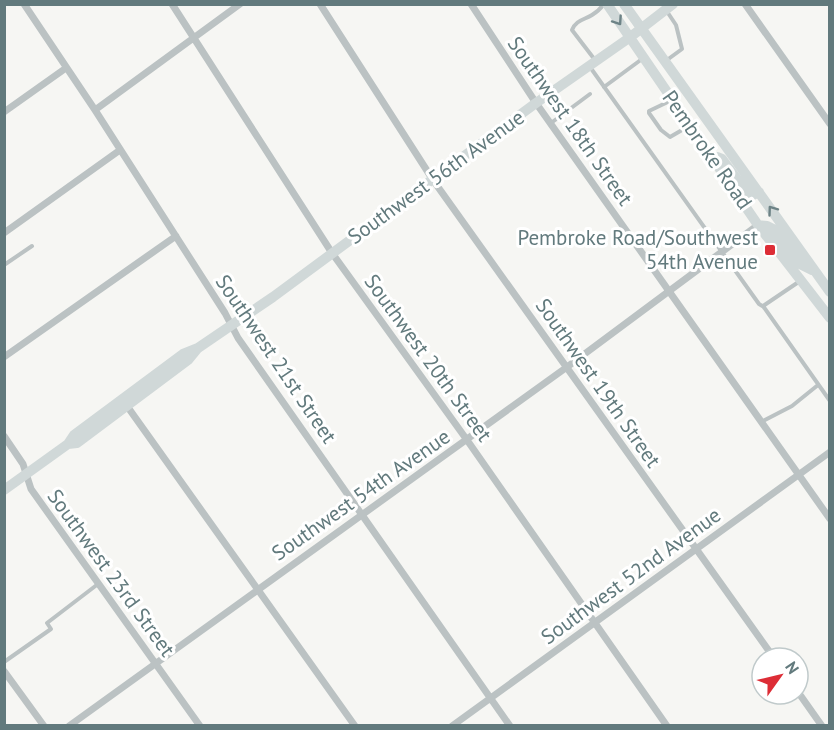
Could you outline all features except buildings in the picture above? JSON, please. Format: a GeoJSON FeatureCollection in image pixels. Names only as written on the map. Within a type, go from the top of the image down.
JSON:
{"type":"FeatureCollection","features":[{"type":"Feature","properties":{"kind":"street","name":"Southwest 21st Street"},"geometry":{"type":"LineString","coordinates":[[24,4],[176,236],[230,325],[510,726]]}},
{"type":"Feature","properties":{"kind":"street","name":"Southwest 20th Street"},"geometry":{"type":"LineString","coordinates":[[172,4],[332,253],[467,440],[667,726]]}},
{"type":"Feature","properties":{"kind":"street"},"geometry":{"type":"LineString","coordinates":[[95,110],[240,4]]}},
{"type":"Feature","properties":{"kind":"street","name":"Southwest 19th Street"},"geometry":{"type":"LineString","coordinates":[[320,4],[433,180],[765,646]]}},
{"type":"Feature","properties":{"kind":"street","name":"Southwest 18th Street"},"geometry":{"type":"LineString","coordinates":[[471,4],[536,103],[830,519]]}},
{"type":"Feature","properties":{"kind":"street","name":"Pembroke Road"},"geometry":{"type":"LineString","coordinates":[[606,4],[758,225],[830,318]]}},
{"type":"Feature","properties":{"kind":"street","name":"Pembroke Road"},"geometry":{"type":"LineString","coordinates":[[624,4],[830,292]]}},
{"type":"Feature","properties":{"kind":"street"},"geometry":{"type":"LineString","coordinates":[[745,4],[830,124]]}},
{"type":"Feature","properties":{"kind":"street","name":"Southwest 56th Avenue"},"geometry":{"type":"LineString","coordinates":[[4,490],[68,444],[74,435],[183,354],[198,348],[332,253],[669,7]]}},
{"type":"Feature","properties":{"kind":"street"},"geometry":{"type":"LineString","coordinates":[[4,112],[66,68]]}},
{"type":"Feature","properties":{"kind":"street"},"geometry":{"type":"LineString","coordinates":[[4,233],[120,150]]}},
{"type":"Feature","properties":{"kind":"street"},"geometry":{"type":"LineString","coordinates":[[709,153],[722,159],[748,194],[753,195],[759,192]]}},
{"type":"Feature","properties":{"kind":"street"},"geometry":{"type":"LineString","coordinates":[[758,225],[773,229],[800,264],[815,271]]}},
{"type":"Feature","properties":{"kind":"street","name":"Southwest 54th Avenue"},"geometry":{"type":"LineString","coordinates":[[69,726],[467,440],[758,225]]}},
{"type":"Feature","properties":{"kind":"street"},"geometry":{"type":"LineString","coordinates":[[4,357],[176,236]]}},
{"type":"Feature","properties":{"kind":"street","name":"Southwest 56th Avenue"},"geometry":{"type":"LineString","coordinates":[[68,444],[77,443],[188,360],[198,348]]}},
{"type":"Feature","properties":{"kind":"street"},"geometry":{"type":"LineString","coordinates":[[127,406],[355,726]]}},
{"type":"Feature","properties":{"kind":"street","name":"Southwest 23rd Street"},"geometry":{"type":"LineString","coordinates":[[4,436],[23,464],[31,489],[200,726]]}},
{"type":"Feature","properties":{"kind":"street","name":"Southwest 52nd Avenue"},"geometry":{"type":"LineString","coordinates":[[452,726],[830,452]]}},
{"type":"Feature","properties":{"kind":"street"},"geometry":{"type":"LineString","coordinates":[[4,671],[44,726]]}},
{"type":"Feature","properties":{"kind":"street"},"geometry":{"type":"LineString","coordinates":[[808,706],[822,726]]}},
{"type":"Feature","properties":{"kind":"lane"},"geometry":{"type":"LineString","coordinates":[[606,4],[595,14],[582,19],[572,30],[604,87],[830,401]]}},
{"type":"Feature","properties":{"kind":"lane"},"geometry":{"type":"LineString","coordinates":[[664,63],[681,49],[669,7]]}},
{"type":"Feature","properties":{"kind":"lane"},"geometry":{"type":"LineString","coordinates":[[604,87],[643,58]]}},
{"type":"Feature","properties":{"kind":"lane"},"geometry":{"type":"LineString","coordinates":[[551,124],[590,94]]}},
{"type":"Feature","properties":{"kind":"lane"},"geometry":{"type":"LineString","coordinates":[[672,100],[649,113],[661,130],[670,137],[690,126]]}},
{"type":"Feature","properties":{"kind":"lane"},"geometry":{"type":"LineString","coordinates":[[4,265],[32,246]]}},
{"type":"Feature","properties":{"kind":"lane"},"geometry":{"type":"LineString","coordinates":[[764,307],[800,280]]}},
{"type":"Feature","properties":{"kind":"lane"},"geometry":{"type":"LineString","coordinates":[[761,422],[792,406],[818,385]]}},
{"type":"Feature","properties":{"kind":"lane"},"geometry":{"type":"LineString","coordinates":[[4,662],[51,629],[47,623],[99,584]]}},
{"type":"Feature","properties":{"kind":"place","name":"Pembroke Road/Southwest 54th Avenue"},"geometry":{"type":"Point","coordinates":[770,250]}}]}
